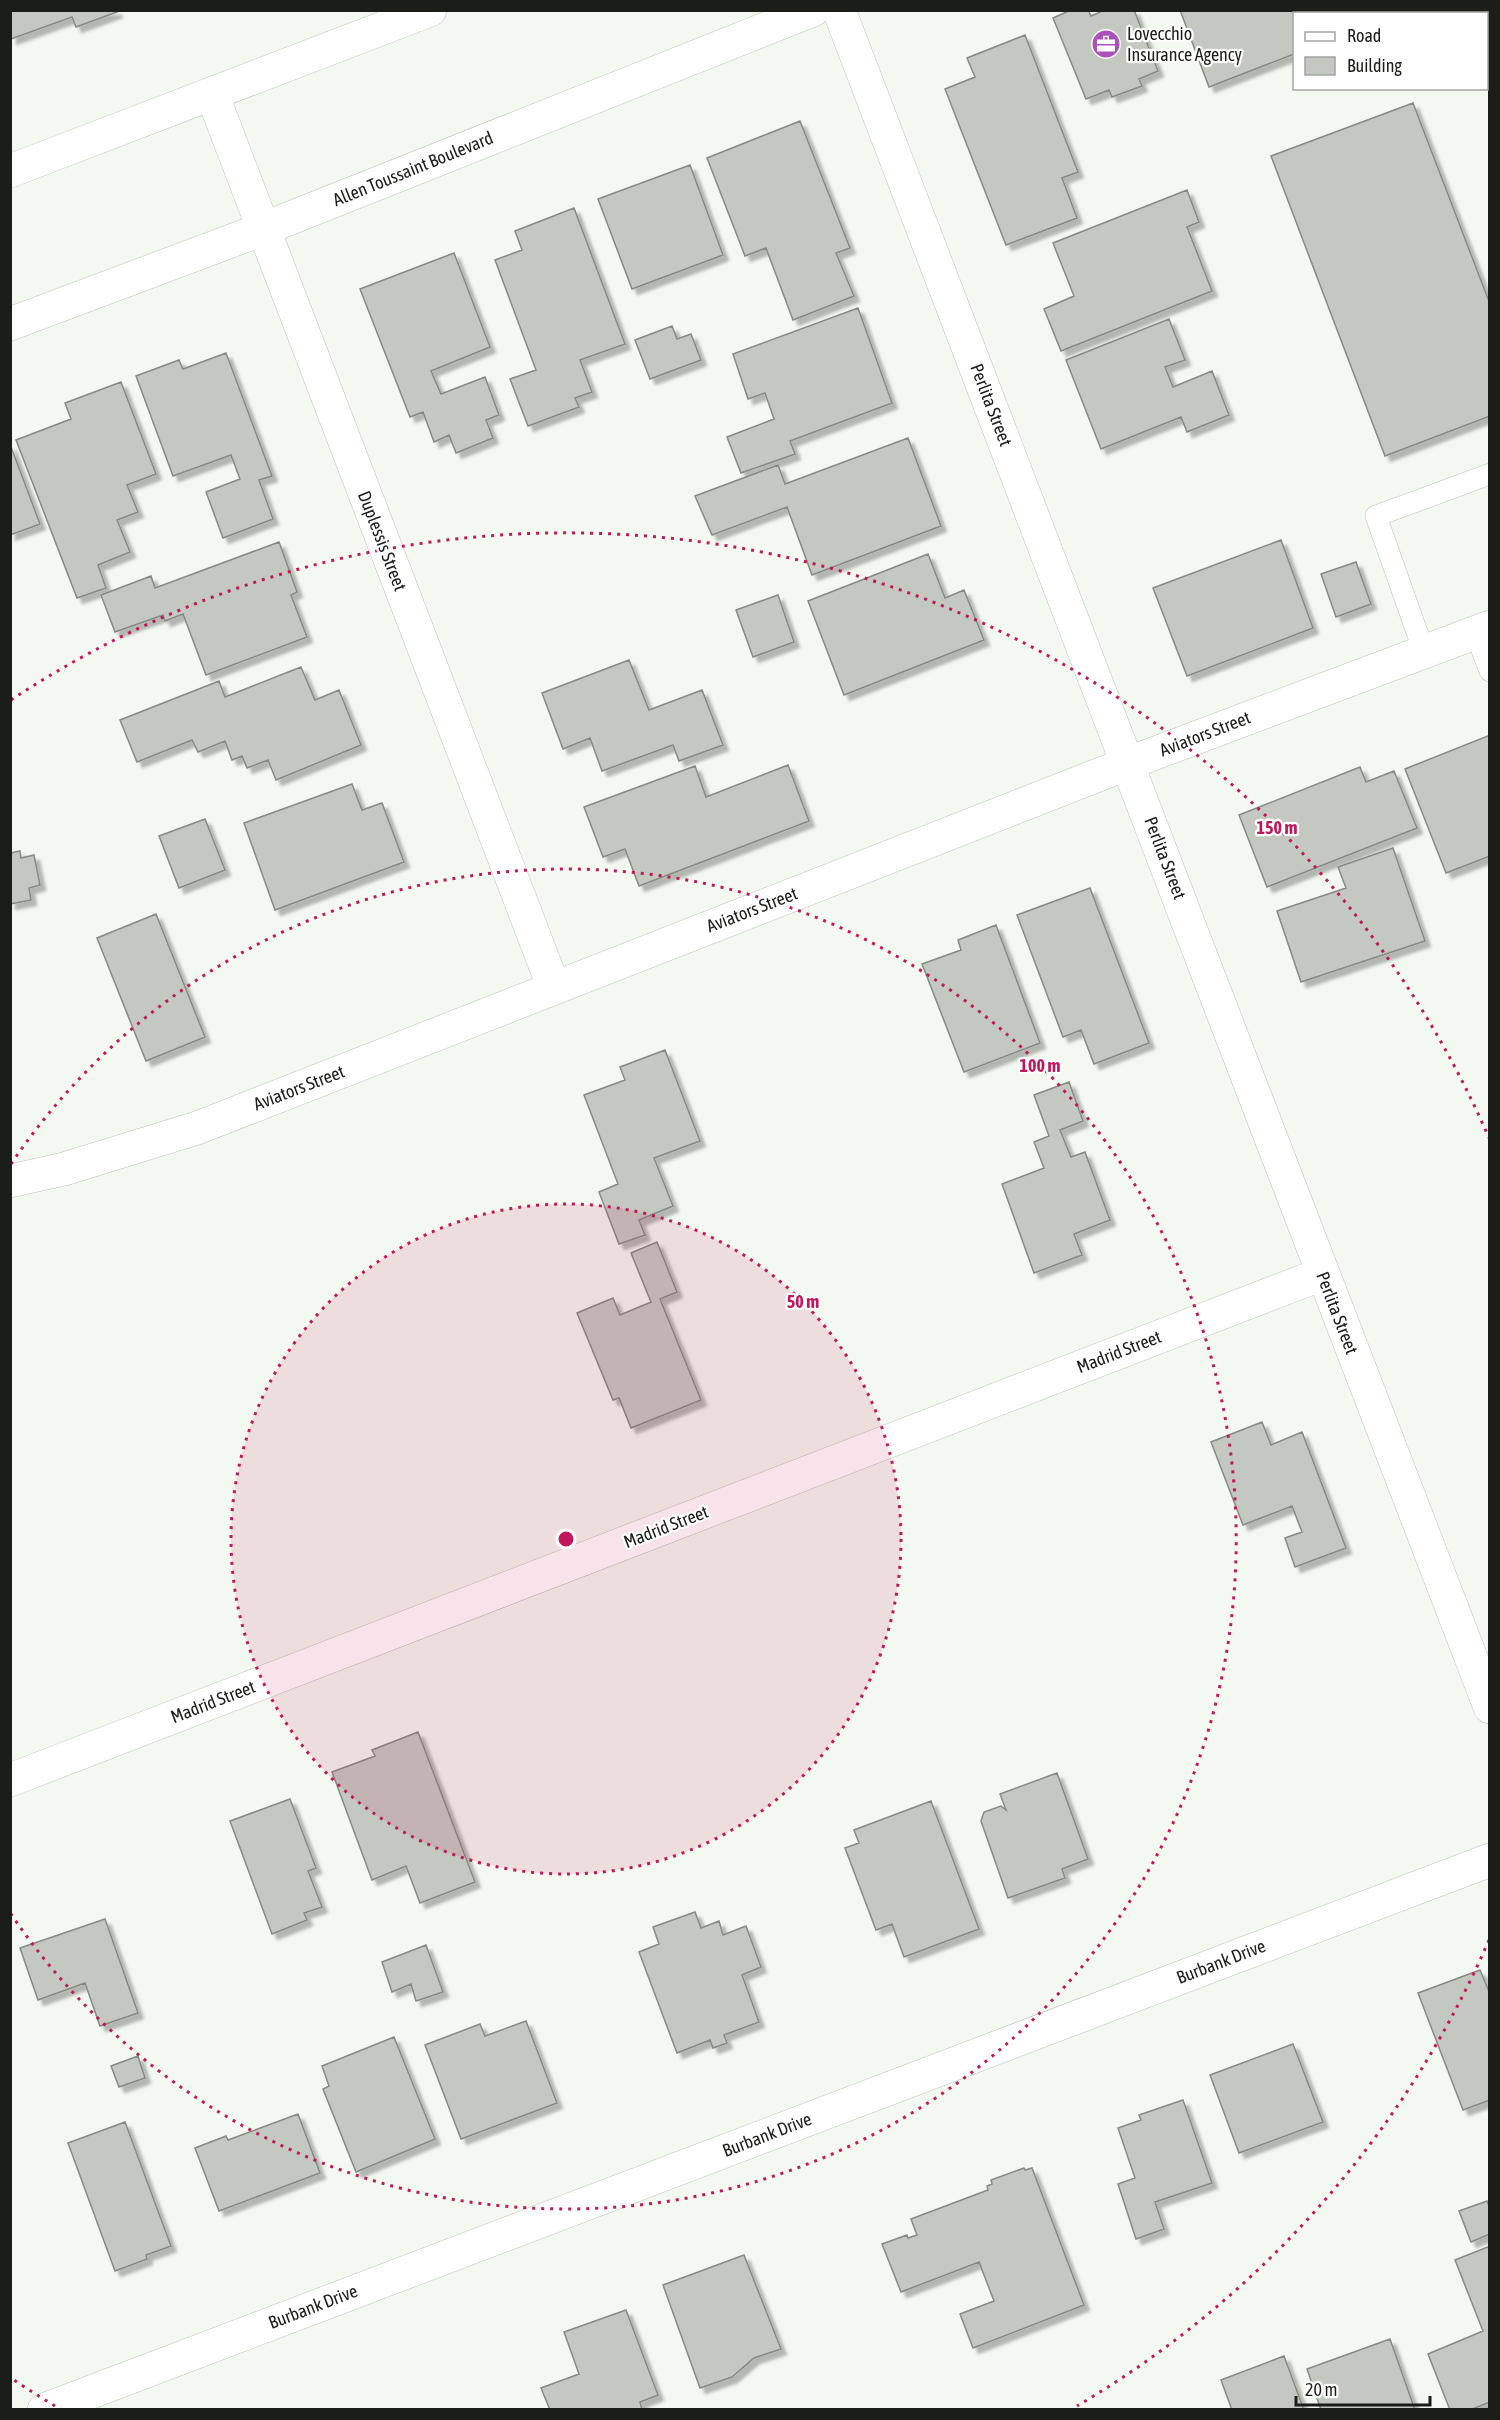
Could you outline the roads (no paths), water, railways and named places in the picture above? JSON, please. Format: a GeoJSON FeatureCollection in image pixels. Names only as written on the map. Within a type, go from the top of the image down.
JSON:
{"type":"FeatureCollection","features":[{"type":"Feature","properties":{"kind":"street"},"geometry":{"type":"LineString","coordinates":[[10,171],[430,10]]}},
{"type":"Feature","properties":{"kind":"street","name":"Allen Toussaint Boulevard"},"geometry":{"type":"LineString","coordinates":[[10,324],[263,229],[813,10]]}},
{"type":"Feature","properties":{"kind":"street","name":"Perlita Street"},"geometry":{"type":"LineString","coordinates":[[839,10],[1490,1707]]}},
{"type":"Feature","properties":{"kind":"street","name":"Duplessis Street"},"geometry":{"type":"LineString","coordinates":[[212,94],[554,988]]}},
{"type":"Feature","properties":{"kind":"street","name":"Aviators Street"},"geometry":{"type":"LineString","coordinates":[[10,1181],[64,1169],[197,1128],[1129,763],[1482,630]]}},
{"type":"Feature","properties":{"kind":"street","name":"Madrid Street"},"geometry":{"type":"LineString","coordinates":[[10,1780],[1322,1274]]}},
{"type":"Feature","properties":{"kind":"street","name":"Burbank Drive"},"geometry":{"type":"LineString","coordinates":[[45,2409],[1490,1860]]}},
{"type":"Feature","properties":{"kind":"lane"},"geometry":{"type":"LineString","coordinates":[[1424,652],[1376,516],[1490,474]]}},
{"type":"Feature","properties":{"kind":"lane"},"geometry":{"type":"LineString","coordinates":[[1482,630],[1490,671]]}},
{"type":"Feature","properties":{"kind":"place","name":"Lovecchio Insurance Agency"},"geometry":{"type":"Point","coordinates":[1106,44]}}]}
